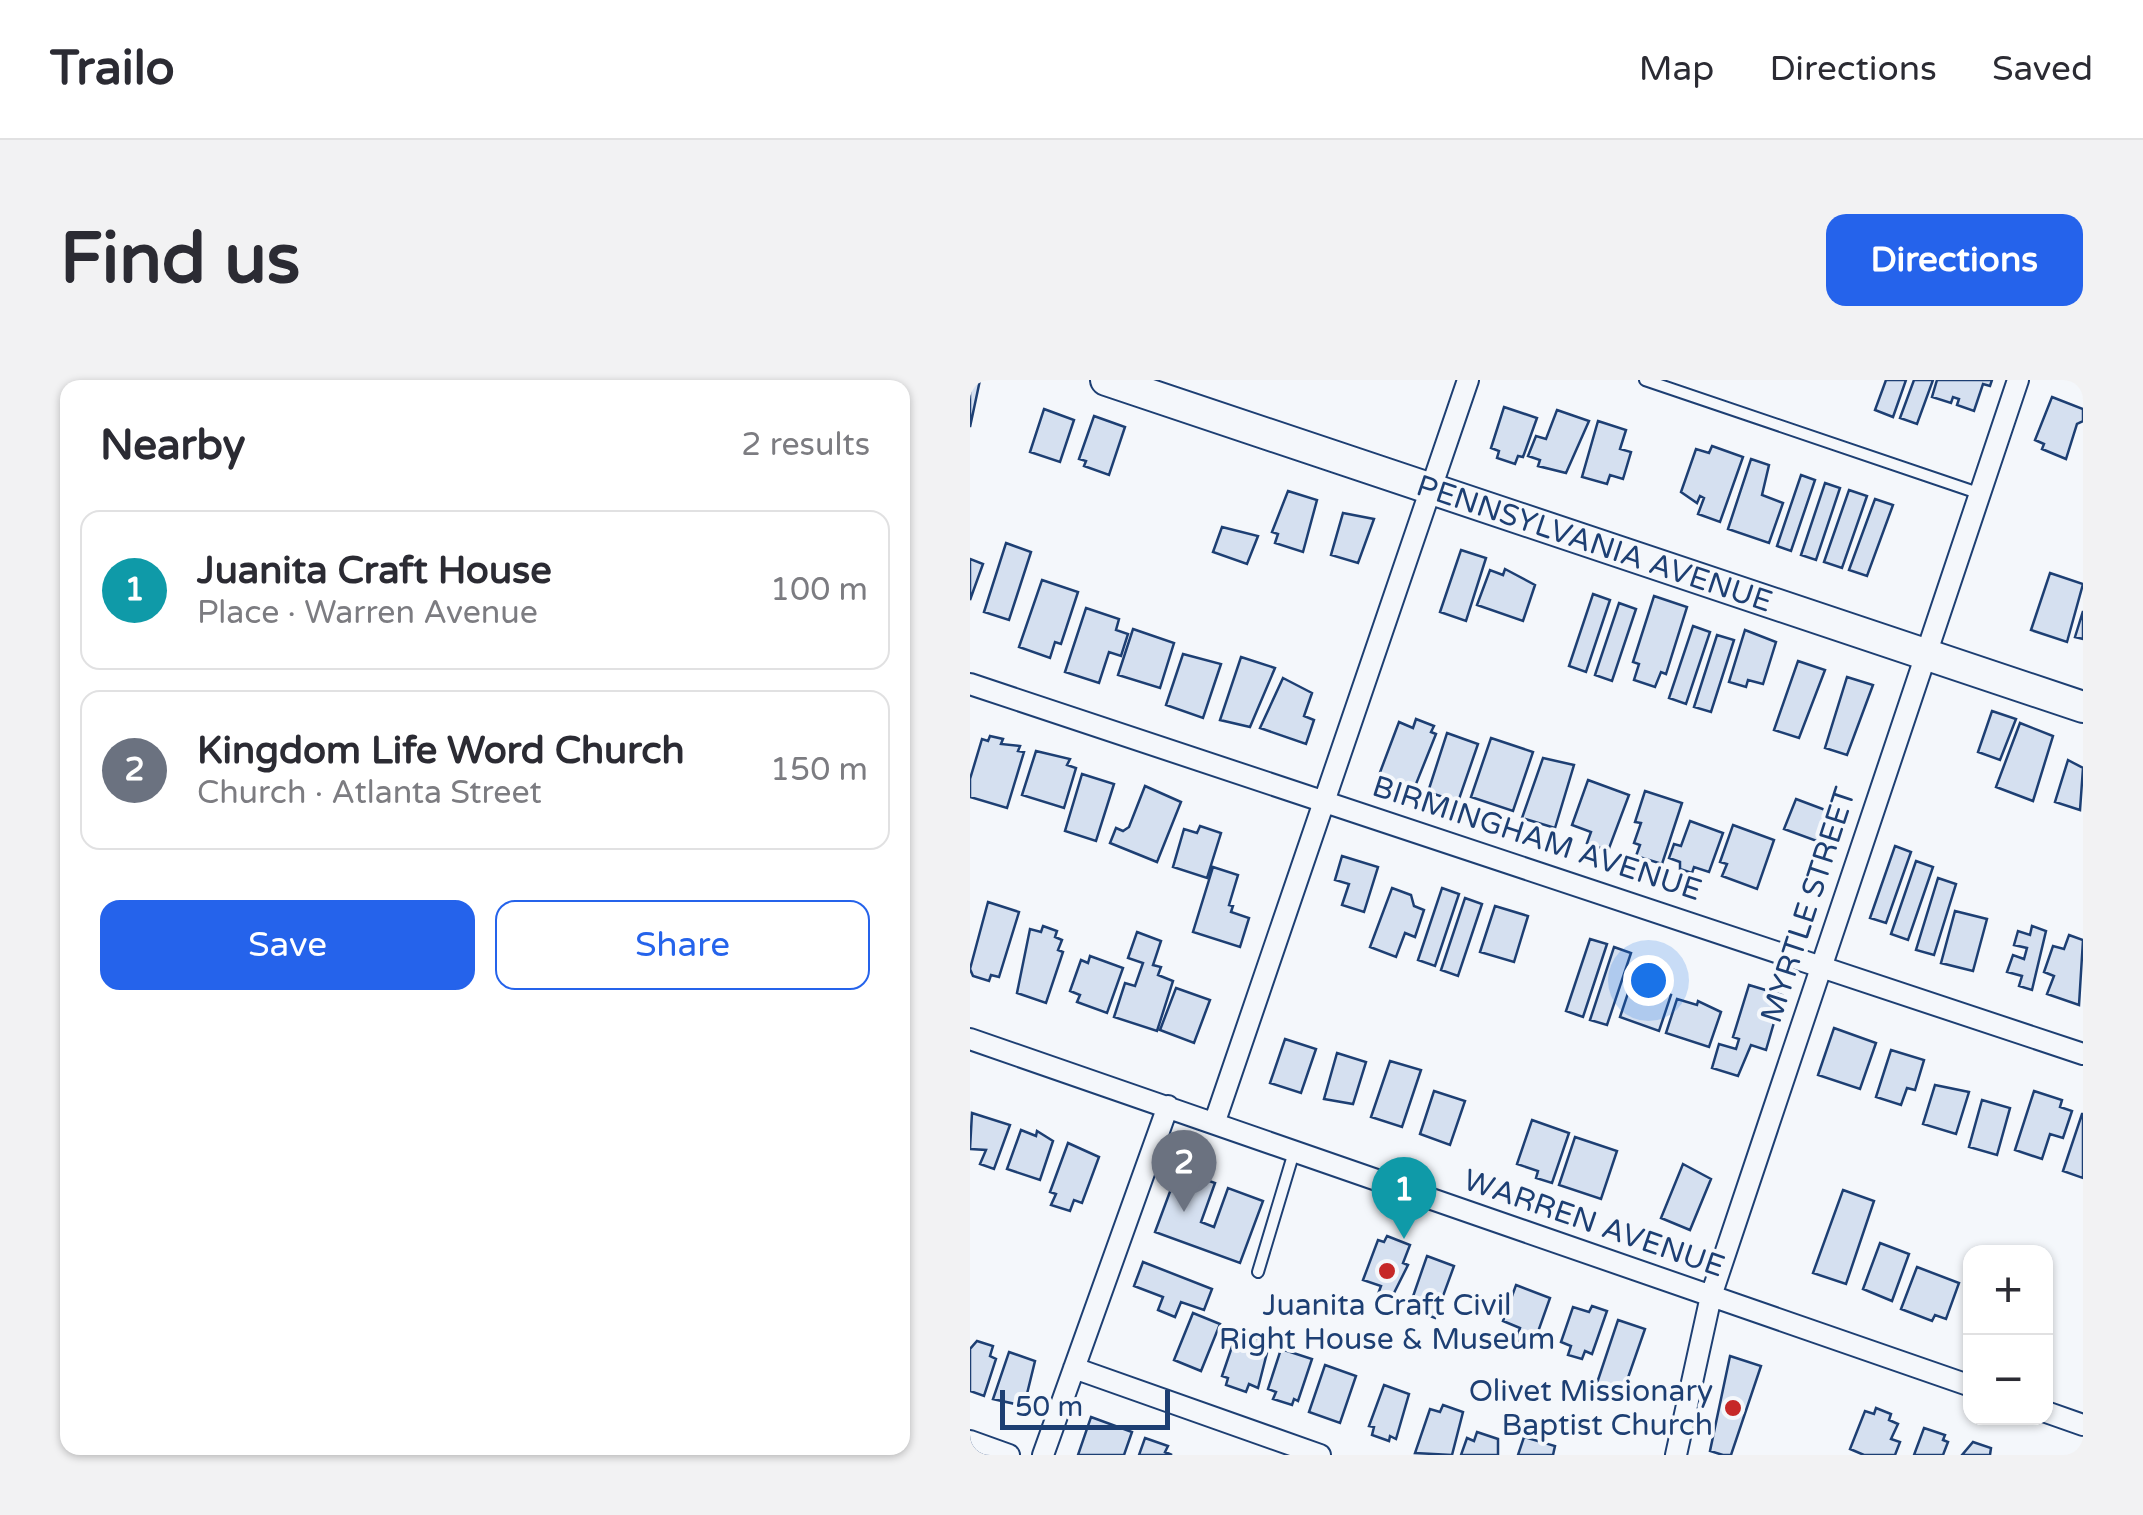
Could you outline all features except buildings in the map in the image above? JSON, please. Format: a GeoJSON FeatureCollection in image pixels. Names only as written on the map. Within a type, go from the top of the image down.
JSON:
{"type":"FeatureCollection","features":[{"type":"Feature","properties":{"kind":"street","name":"PENNSYLVANIA AVENUE"},"geometry":{"type":"LineString","coordinates":[[1106,380],[2083,707]]}},
{"type":"Feature","properties":{"kind":"street"},"geometry":{"type":"LineString","coordinates":[[1215,1122],[1468,380]]}},
{"type":"Feature","properties":{"kind":"street","name":"MYRTLE STREET"},"geometry":{"type":"LineString","coordinates":[[1676,1455],[1710,1296],[1923,652],[2018,380]]}},
{"type":"Feature","properties":{"kind":"street","name":"BIRMINGHAM AVENUE"},"geometry":{"type":"LineString","coordinates":[[970,684],[2083,1054]]}},
{"type":"Feature","properties":{"kind":"street","name":"WARREN AVENUE"},"geometry":{"type":"LineString","coordinates":[[970,1039],[1963,1384]]}},
{"type":"Feature","properties":{"kind":"street"},"geometry":{"type":"LineString","coordinates":[[1043,1455],[1168,1106]]}},
{"type":"Feature","properties":{"kind":"street"},"geometry":{"type":"LineString","coordinates":[[1074,1368],[1320,1455]]}},
{"type":"Feature","properties":{"kind":"street"},"geometry":{"type":"LineString","coordinates":[[2053,1415],[2083,1426]]}},
{"type":"Feature","properties":{"kind":"street"},"geometry":{"type":"LineString","coordinates":[[970,1442],[1009,1455]]}},
{"type":"Feature","properties":{"kind":"lane"},"geometry":{"type":"LineString","coordinates":[[1646,380],[1978,493]]}},
{"type":"Feature","properties":{"kind":"lane"},"geometry":{"type":"LineString","coordinates":[[1258,1272],[1294,1151]]}},
{"type":"Feature","properties":{"kind":"place","name":"Kingdom Life Word Church"},"geometry":{"type":"Point","coordinates":[1184,1212]}},
{"type":"Feature","properties":{"kind":"place","name":"Juanita Craft House"},"geometry":{"type":"Point","coordinates":[1404,1239]}},
{"type":"Feature","properties":{"kind":"place","name":"Juanita Craft Civil Right House & Museum"},"geometry":{"type":"Point","coordinates":[1387,1271]}},
{"type":"Feature","properties":{"kind":"place","name":"Olivet Missionary Baptist Church"},"geometry":{"type":"Point","coordinates":[1733,1408]}}]}
